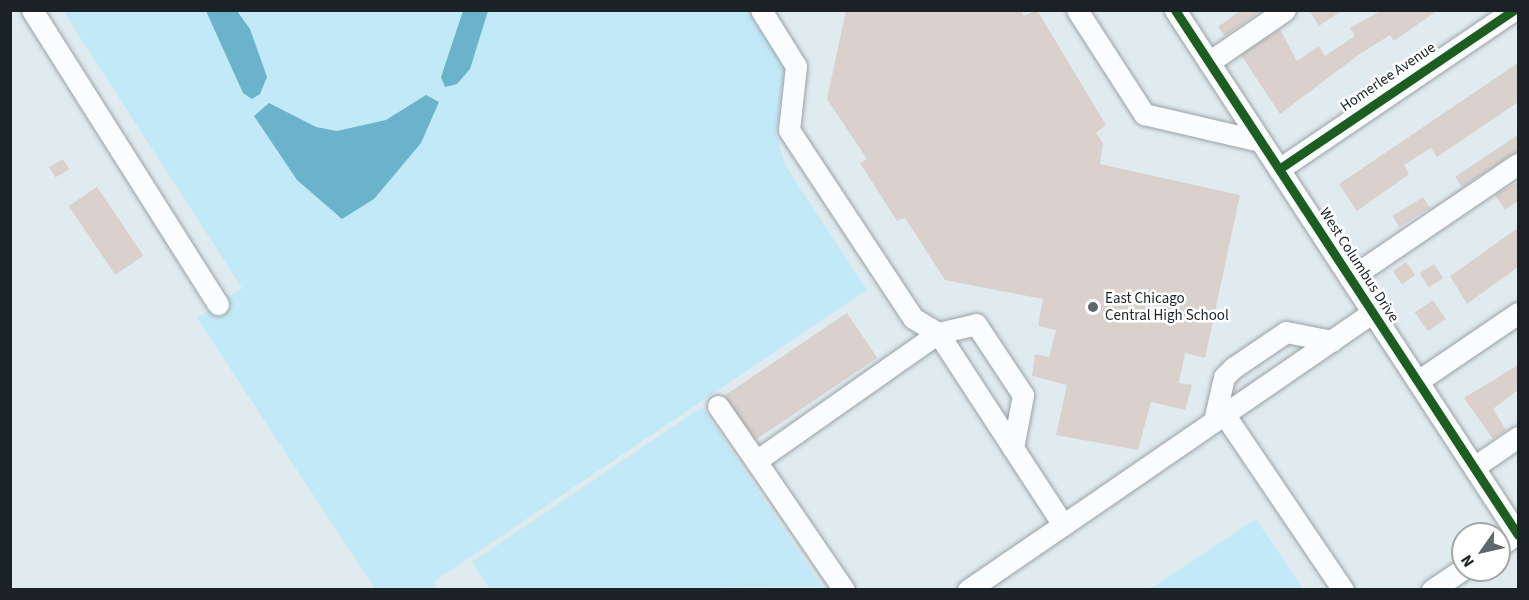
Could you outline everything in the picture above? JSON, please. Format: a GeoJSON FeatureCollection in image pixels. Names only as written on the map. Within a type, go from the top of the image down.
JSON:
{"type":"FeatureCollection","features":[{"type":"Feature","properties":{"kind":"street"},"geometry":{"type":"LineString","coordinates":[[32,10],[218,304]]}},
{"type":"Feature","properties":{"kind":"street"},"geometry":{"type":"LineString","coordinates":[[761,10],[796,66],[789,130],[913,318],[938,333],[1063,525]]}},
{"type":"Feature","properties":{"kind":"street"},"geometry":{"type":"LineString","coordinates":[[1077,10],[1144,114],[1260,141]]}},
{"type":"Feature","properties":{"kind":"street","name":"West Columbus Drive"},"geometry":{"type":"LineString","coordinates":[[1175,10],[1518,535]]}},
{"type":"Feature","properties":{"kind":"street"},"geometry":{"type":"LineString","coordinates":[[1209,62],[1285,10]]}},
{"type":"Feature","properties":{"kind":"street","name":"Homerlee Avenue"},"geometry":{"type":"LineString","coordinates":[[1278,169],[1514,10]]}},
{"type":"Feature","properties":{"kind":"street"},"geometry":{"type":"LineString","coordinates":[[1350,278],[1518,164]]}},
{"type":"Feature","properties":{"kind":"street"},"geometry":{"type":"LineString","coordinates":[[968,590],[1373,312]]}},
{"type":"Feature","properties":{"kind":"street"},"geometry":{"type":"LineString","coordinates":[[1418,381],[1518,313]]}},
{"type":"Feature","properties":{"kind":"street"},"geometry":{"type":"LineString","coordinates":[[756,460],[938,333],[976,324],[1023,395],[1013,448]]}},
{"type":"Feature","properties":{"kind":"street"},"geometry":{"type":"LineString","coordinates":[[1332,341],[1287,332],[1233,368],[1224,377],[1219,417],[1343,590]]}},
{"type":"Feature","properties":{"kind":"street"},"geometry":{"type":"LineString","coordinates":[[718,406],[844,590]]}},
{"type":"Feature","properties":{"kind":"street"},"geometry":{"type":"LineString","coordinates":[[1474,467],[1518,437]]}},
{"type":"Feature","properties":{"kind":"street"},"geometry":{"type":"LineString","coordinates":[[1432,590],[1451,577]]}},
{"type":"Feature","properties":{"kind":"shaded area"},"geometry":{"type":"Polygon","coordinates":[[[63,11],[748,11],[785,66],[776,134],[785,165],[867,290],[433,582],[437,589],[375,589],[197,318],[242,288],[63,11]]]}},
{"type":"Feature","properties":{"kind":"shaded area"},"geometry":{"type":"Polygon","coordinates":[[[702,407],[822,587],[490,589],[472,562],[702,407]]]}},
{"type":"Feature","properties":{"kind":"shaded area"},"geometry":{"type":"Polygon","coordinates":[[[1256,519],[1303,589],[1150,589],[1256,519]]]}},
{"type":"Feature","properties":{"kind":"water"},"geometry":{"type":"Polygon","coordinates":[[[206,11],[237,11],[250,29],[267,77],[260,94],[252,99],[243,93],[206,11]]]}},
{"type":"Feature","properties":{"kind":"water"},"geometry":{"type":"Polygon","coordinates":[[[463,11],[488,11],[470,69],[457,84],[445,87],[441,77],[463,11]]]}},
{"type":"Feature","properties":{"kind":"water"},"geometry":{"type":"Polygon","coordinates":[[[426,95],[439,102],[421,143],[374,199],[342,219],[297,180],[254,116],[269,103],[316,127],[337,131],[386,120],[426,95]]]}},
{"type":"Feature","properties":{"kind":"building","name":"East Chicago Central High School"},"geometry":{"type":"Polygon","coordinates":[[[846,10],[1021,10],[1024,16],[1037,10],[1106,125],[1096,133],[1103,143],[1100,164],[1240,195],[1205,358],[1185,353],[1179,383],[1192,385],[1185,410],[1151,402],[1138,450],[1056,435],[1067,385],[1032,376],[1035,354],[1049,357],[1056,330],[1038,326],[1043,299],[945,280],[905,218],[897,221],[860,163],[867,159],[827,99],[846,10]]]}},
{"type":"Feature","properties":{"kind":"building"},"geometry":{"type":"Polygon","coordinates":[[[1241,10],[1262,10],[1225,36],[1218,27],[1241,10]]]}},
{"type":"Feature","properties":{"kind":"building"},"geometry":{"type":"Polygon","coordinates":[[[1309,10],[1343,10],[1319,26],[1309,10]]]}},
{"type":"Feature","properties":{"kind":"building"},"geometry":{"type":"Polygon","coordinates":[[[1382,10],[1438,10],[1394,41],[1390,35],[1357,56],[1280,114],[1241,55],[1280,29],[1297,61],[1319,46],[1325,56],[1355,36],[1350,28],[1382,10]]]}},
{"type":"Feature","properties":{"kind":"building"},"geometry":{"type":"Polygon","coordinates":[[[1518,63],[1518,102],[1437,157],[1431,148],[1404,165],[1409,174],[1357,211],[1339,184],[1518,63]]]}},
{"type":"Feature","properties":{"kind":"building"},"geometry":{"type":"Polygon","coordinates":[[[1518,135],[1518,151],[1462,187],[1455,177],[1518,135]]]}},
{"type":"Feature","properties":{"kind":"building"},"geometry":{"type":"Polygon","coordinates":[[[63,159],[69,169],[55,178],[49,167],[63,159]]]}},
{"type":"Feature","properties":{"kind":"building"},"geometry":{"type":"Polygon","coordinates":[[[1518,182],[1518,201],[1505,210],[1495,195],[1518,182]]]}},
{"type":"Feature","properties":{"kind":"building"},"geometry":{"type":"Polygon","coordinates":[[[97,187],[143,256],[115,275],[69,206],[97,187]]]}},
{"type":"Feature","properties":{"kind":"building"},"geometry":{"type":"Polygon","coordinates":[[[1423,197],[1430,208],[1399,227],[1392,216],[1423,197]]]}},
{"type":"Feature","properties":{"kind":"building"},"geometry":{"type":"Polygon","coordinates":[[[1518,228],[1518,267],[1467,304],[1450,276],[1518,228]]]}},
{"type":"Feature","properties":{"kind":"building"},"geometry":{"type":"Polygon","coordinates":[[[1406,262],[1415,275],[1402,284],[1393,271],[1406,262]]]}},
{"type":"Feature","properties":{"kind":"building"},"geometry":{"type":"Polygon","coordinates":[[[1434,264],[1443,278],[1429,288],[1420,273],[1434,264]]]}},
{"type":"Feature","properties":{"kind":"building"},"geometry":{"type":"Polygon","coordinates":[[[1433,300],[1446,319],[1428,331],[1415,312],[1433,300]]]}},
{"type":"Feature","properties":{"kind":"building"},"geometry":{"type":"Polygon","coordinates":[[[847,313],[877,358],[754,441],[723,396],[847,313]]]}},
{"type":"Feature","properties":{"kind":"building"},"geometry":{"type":"Polygon","coordinates":[[[1518,365],[1518,390],[1493,409],[1506,430],[1493,439],[1464,398],[1518,365]]]}},
{"type":"Feature","properties":{"kind":"cycle path"},"geometry":{"type":"LineString","coordinates":[[1175,10],[1518,535]]}},
{"type":"Feature","properties":{"kind":"cycle path"},"geometry":{"type":"LineString","coordinates":[[1279,169],[1514,10]]}},
{"type":"Feature","properties":{"kind":"place","name":"East Chicago Central High School"},"geometry":{"type":"Point","coordinates":[1093,307]}}]}
